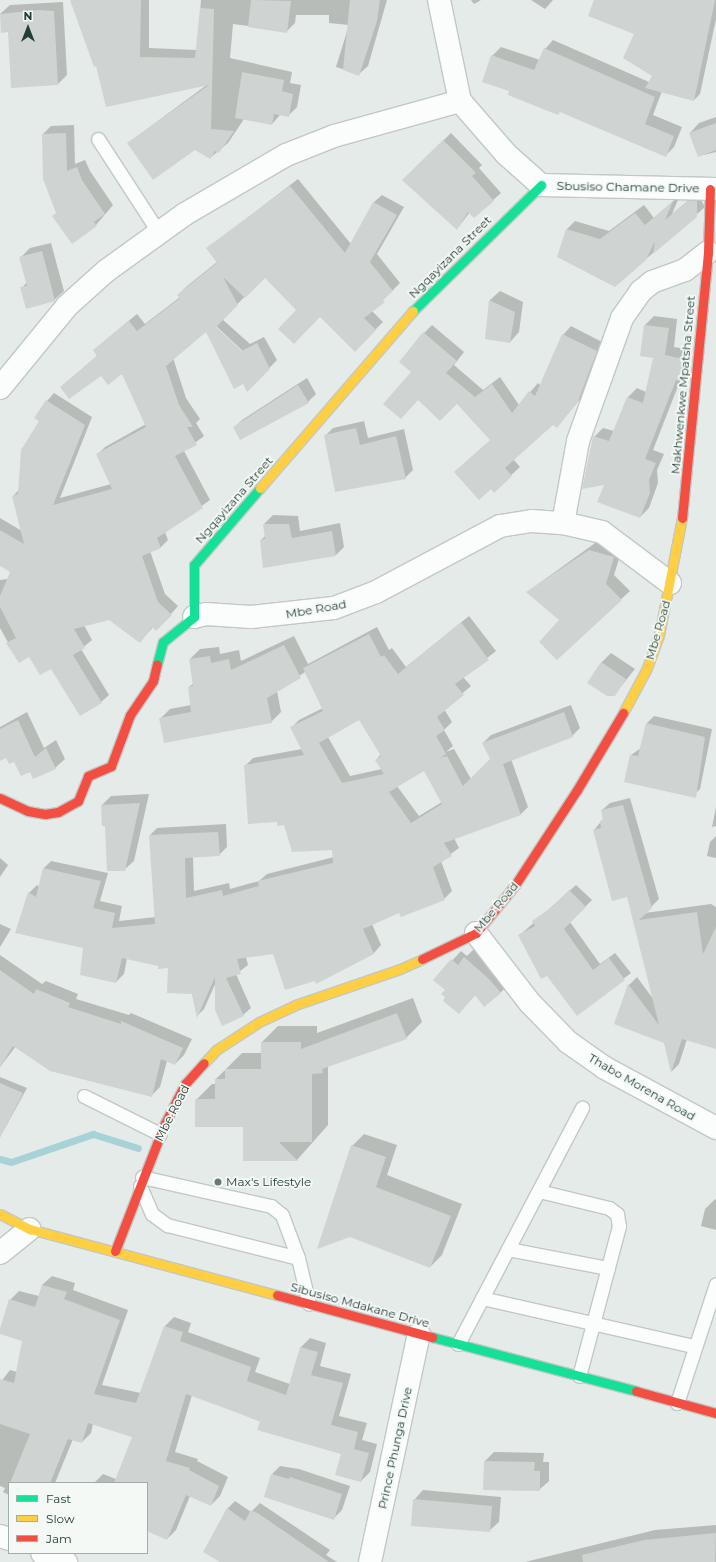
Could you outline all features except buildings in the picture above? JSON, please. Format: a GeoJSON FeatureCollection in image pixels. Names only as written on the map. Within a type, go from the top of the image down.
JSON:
{"type":"FeatureCollection","features":[{"type":"Feature","properties":{"kind":"street"},"geometry":{"type":"LineString","coordinates":[[439,0],[460,101],[506,154],[541,185]]}},
{"type":"Feature","properties":{"kind":"street"},"geometry":{"type":"LineString","coordinates":[[0,388],[66,306],[106,271],[186,214],[286,155],[334,136],[460,101]]}},
{"type":"Feature","properties":{"kind":"street","name":"Sbusiso Chamane Drive"},"geometry":{"type":"LineString","coordinates":[[541,185],[713,189]]}},
{"type":"Feature","properties":{"kind":"street","name":"Ngqayizana Street"},"geometry":{"type":"LineString","coordinates":[[194,617],[194,565],[405,319],[541,185]]}},
{"type":"Feature","properties":{"kind":"street","name":"Makhwenkwe Mpatsha Street"},"geometry":{"type":"LineString","coordinates":[[670,584],[682,520],[713,189]]}},
{"type":"Feature","properties":{"kind":"street"},"geometry":{"type":"LineString","coordinates":[[563,523],[578,441],[622,318],[641,291],[652,282],[685,270],[708,252]]}},
{"type":"Feature","properties":{"kind":"street","name":"Mbe Road"},"geometry":{"type":"LineString","coordinates":[[115,1251],[160,1134],[186,1084],[216,1050],[235,1036],[296,1005],[400,969],[476,933],[515,885],[578,790],[630,699],[647,668],[659,635],[670,584],[602,532],[563,523],[532,520],[500,526],[376,592],[334,608],[251,617],[206,614],[194,617]]}},
{"type":"Feature","properties":{"kind":"street"},"geometry":{"type":"LineString","coordinates":[[0,798],[28,811],[45,814],[68,809],[78,801],[88,776],[111,766],[130,715],[152,681],[163,642],[194,617]]}},
{"type":"Feature","properties":{"kind":"street","name":"Thabo Morena Road"},"geometry":{"type":"LineString","coordinates":[[476,933],[530,1003],[568,1042],[605,1068],[716,1128]]}},
{"type":"Feature","properties":{"kind":"street","name":"Sibusiso Mdakane Drive"},"geometry":{"type":"LineString","coordinates":[[0,1214],[30,1229],[716,1413]]}},
{"type":"Feature","properties":{"kind":"street"},"geometry":{"type":"LineString","coordinates":[[0,1253],[30,1229]]}},
{"type":"Feature","properties":{"kind":"street","name":"Prince Phunga Drive"},"geometry":{"type":"LineString","coordinates":[[370,1562],[419,1334]]}},
{"type":"Feature","properties":{"kind":"street"},"geometry":{"type":"LineString","coordinates":[[45,1554],[66,1562]]}},
{"type":"Feature","properties":{"kind":"lane"},"geometry":{"type":"LineString","coordinates":[[98,139],[159,233]]}},
{"type":"Feature","properties":{"kind":"lane"},"geometry":{"type":"LineString","coordinates":[[84,1096],[160,1134]]}},
{"type":"Feature","properties":{"kind":"lane"},"geometry":{"type":"LineString","coordinates":[[458,1344],[582,1108]]}},
{"type":"Feature","properties":{"kind":"lane"},"geometry":{"type":"LineString","coordinates":[[298,1258],[168,1225],[152,1214],[141,1181],[271,1206],[282,1215],[298,1258],[309,1304]]}},
{"type":"Feature","properties":{"kind":"lane"},"geometry":{"type":"LineString","coordinates":[[539,1191],[609,1208],[617,1214],[619,1226],[579,1376]]}},
{"type":"Feature","properties":{"kind":"lane"},"geometry":{"type":"LineString","coordinates":[[508,1249],[608,1268]]}},
{"type":"Feature","properties":{"kind":"lane"},"geometry":{"type":"LineString","coordinates":[[677,1403],[694,1346],[716,1284]]}},
{"type":"Feature","properties":{"kind":"lane"},"geometry":{"type":"LineString","coordinates":[[482,1298],[694,1346]]}},
{"type":"Feature","properties":{"kind":"waterway"},"geometry":{"type":"LineString","coordinates":[[0,1159],[11,1162],[93,1134],[138,1148]]}},
{"type":"Feature","properties":{"kind":"traffic: fast"},"geometry":{"type":"LineString","coordinates":[[413,311],[541,185]]}},
{"type":"Feature","properties":{"kind":"traffic: fast"},"geometry":{"type":"LineString","coordinates":[[157,664],[163,642],[194,617],[194,565],[260,488]]}},
{"type":"Feature","properties":{"kind":"traffic: fast"},"geometry":{"type":"LineString","coordinates":[[432,1337],[636,1391]]}},
{"type":"Feature","properties":{"kind":"traffic: slow"},"geometry":{"type":"LineString","coordinates":[[260,488],[413,311]]}},
{"type":"Feature","properties":{"kind":"traffic: slow"},"geometry":{"type":"LineString","coordinates":[[623,713],[647,668],[659,635],[682,518]]}},
{"type":"Feature","properties":{"kind":"traffic: slow"},"geometry":{"type":"LineString","coordinates":[[204,1063],[216,1050],[259,1022],[295,1005],[400,969],[422,959]]}},
{"type":"Feature","properties":{"kind":"traffic: slow"},"geometry":{"type":"LineString","coordinates":[[0,1214],[30,1229],[277,1295]]}},
{"type":"Feature","properties":{"kind":"traffic: jam"},"geometry":{"type":"LineString","coordinates":[[682,518],[708,252],[710,189]]}},
{"type":"Feature","properties":{"kind":"traffic: jam"},"geometry":{"type":"LineString","coordinates":[[0,798],[28,811],[45,814],[58,812],[78,801],[88,776],[111,766],[130,715],[153,681],[157,664]]}},
{"type":"Feature","properties":{"kind":"traffic: jam"},"geometry":{"type":"LineString","coordinates":[[422,959],[476,933],[515,885],[577,790],[623,713]]}},
{"type":"Feature","properties":{"kind":"traffic: jam"},"geometry":{"type":"LineString","coordinates":[[115,1251],[165,1123],[185,1084],[204,1063]]}},
{"type":"Feature","properties":{"kind":"traffic: jam"},"geometry":{"type":"LineString","coordinates":[[277,1295],[432,1337]]}},
{"type":"Feature","properties":{"kind":"traffic: jam"},"geometry":{"type":"LineString","coordinates":[[636,1391],[716,1413]]}},
{"type":"Feature","properties":{"kind":"place","name":"Max's Lifestyle"},"geometry":{"type":"Point","coordinates":[218,1182]}}]}
